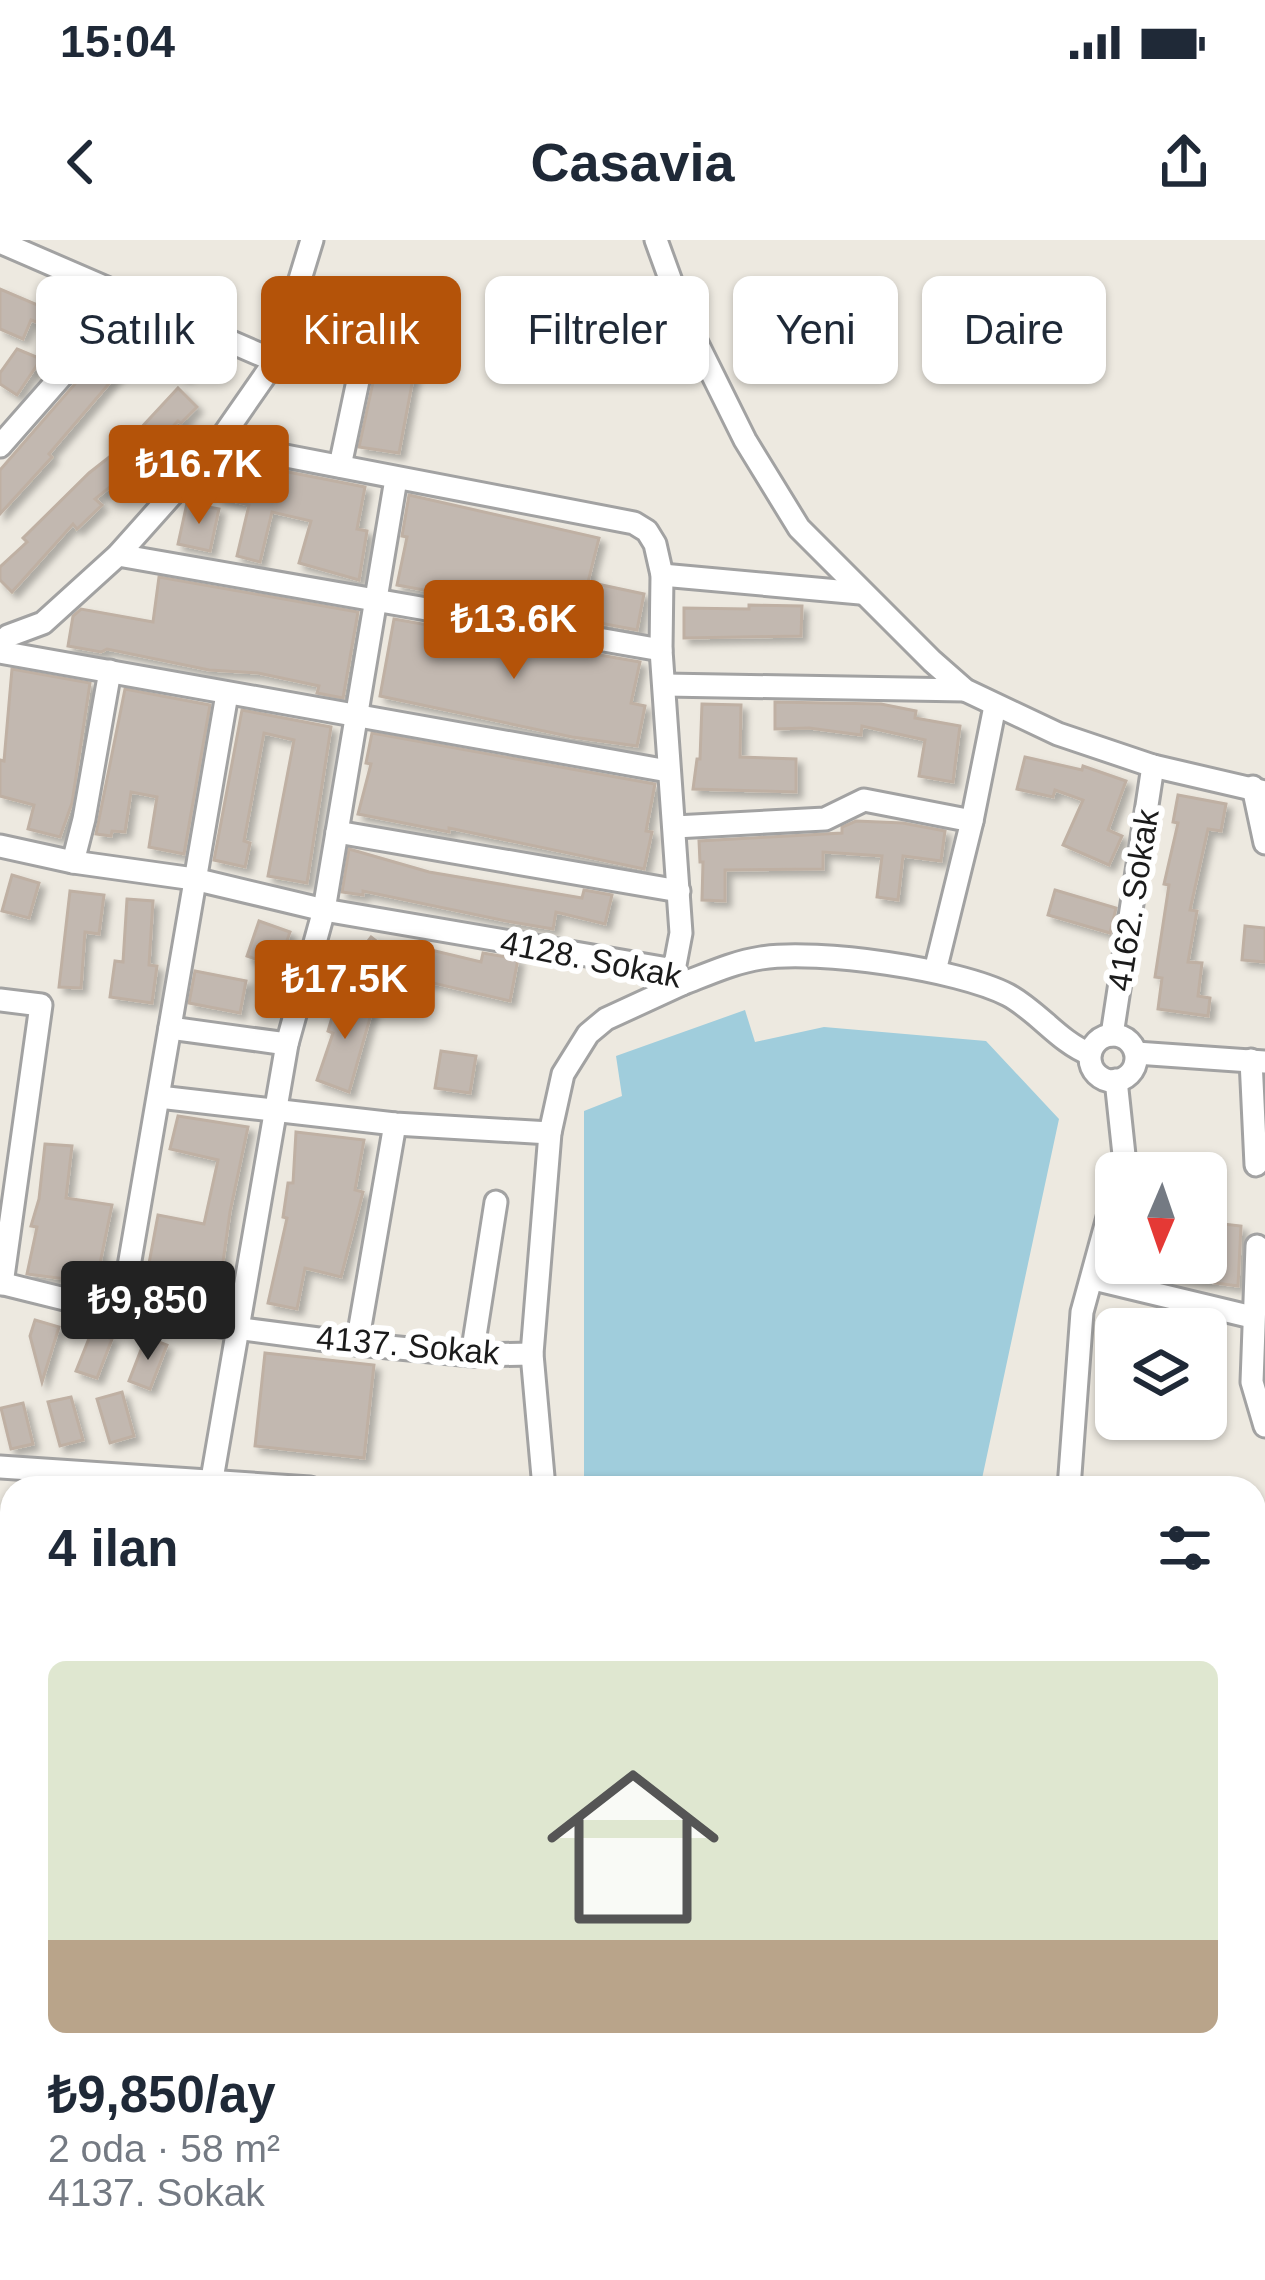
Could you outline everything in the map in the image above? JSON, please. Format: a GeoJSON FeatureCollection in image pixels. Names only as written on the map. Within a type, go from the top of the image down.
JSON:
{"type":"FeatureCollection","features":[{"type":"Feature","properties":{"kind":"street"},"geometry":{"type":"LineString","coordinates":[[301,276],[312,240]]}},
{"type":"Feature","properties":{"kind":"street"},"geometry":{"type":"LineString","coordinates":[[656,240],[684,317],[745,440],[799,528],[860,592],[965,690],[995,706],[1058,734],[1153,766],[1259,789],[1265,843]]}},
{"type":"Feature","properties":{"kind":"street"},"geometry":{"type":"LineString","coordinates":[[0,242],[79,276]]}},
{"type":"Feature","properties":{"kind":"street"},"geometry":{"type":"LineString","coordinates":[[2,639],[43,623],[118,555],[218,443],[261,382]]}},
{"type":"Feature","properties":{"kind":"street"},"geometry":{"type":"LineString","coordinates":[[0,446],[54,384]]}},
{"type":"Feature","properties":{"kind":"street"},"geometry":{"type":"LineString","coordinates":[[340,466],[357,384]]}},
{"type":"Feature","properties":{"kind":"street"},"geometry":{"type":"LineString","coordinates":[[0,410],[20,422]]}},
{"type":"Feature","properties":{"kind":"street"},"geometry":{"type":"LineString","coordinates":[[218,443],[634,523],[656,544],[662,575],[661,650],[682,933],[678,977],[588,1034],[563,1074],[550,1132],[532,1354],[543,1476]]}},
{"type":"Feature","properties":{"kind":"street"},"geometry":{"type":"LineString","coordinates":[[210,1476],[241,1329],[287,1044],[324,910],[396,479]]}},
{"type":"Feature","properties":{"kind":"street"},"geometry":{"type":"LineString","coordinates":[[118,555],[661,650]]}},
{"type":"Feature","properties":{"kind":"street"},"geometry":{"type":"LineString","coordinates":[[662,575],[860,592]]}},
{"type":"Feature","properties":{"kind":"street"},"geometry":{"type":"LineString","coordinates":[[2,639],[110,671],[668,772]]}},
{"type":"Feature","properties":{"kind":"street"},"geometry":{"type":"LineString","coordinates":[[73,862],[85,819],[110,671]]}},
{"type":"Feature","properties":{"kind":"street"},"geometry":{"type":"LineString","coordinates":[[664,685],[965,690]]}},
{"type":"Feature","properties":{"kind":"street"},"geometry":{"type":"LineString","coordinates":[[121,1313],[227,694]]}},
{"type":"Feature","properties":{"kind":"street"},"geometry":{"type":"LineString","coordinates":[[935,971],[995,706]]}},
{"type":"Feature","properties":{"kind":"street","name":"4162. Sokak"},"geometry":{"type":"LineString","coordinates":[[1112,1035],[1153,766]]}},
{"type":"Feature","properties":{"kind":"street"},"geometry":{"type":"LineString","coordinates":[[675,827],[825,818],[864,800],[972,821]]}},
{"type":"Feature","properties":{"kind":"street"},"geometry":{"type":"LineString","coordinates":[[337,832],[679,891]]}},
{"type":"Feature","properties":{"kind":"street","name":"4128. Sokak"},"geometry":{"type":"LineString","coordinates":[[0,846],[194,879],[324,910],[678,977],[768,957],[935,971],[1012,997],[1075,1048],[1090,1054]]}},
{"type":"Feature","properties":{"kind":"street"},"geometry":{"type":"LineString","coordinates":[[0,1000],[41,1005],[1,1283]]}},
{"type":"Feature","properties":{"kind":"street"},"geometry":{"type":"LineString","coordinates":[[170,1028],[287,1044]]}},
{"type":"Feature","properties":{"kind":"street"},"geometry":{"type":"LineString","coordinates":[[1112,1035],[1127,1040],[1136,1053],[1133,1068],[1116,1080],[1097,1073],[1090,1054],[1098,1041],[1112,1035]]}},
{"type":"Feature","properties":{"kind":"street"},"geometry":{"type":"LineString","coordinates":[[1136,1053],[1258,1061],[1256,1166]]}},
{"type":"Feature","properties":{"kind":"street"},"geometry":{"type":"LineString","coordinates":[[1116,1080],[1124,1152]]}},
{"type":"Feature","properties":{"kind":"street"},"geometry":{"type":"LineString","coordinates":[[159,1096],[395,1124],[550,1132]]}},
{"type":"Feature","properties":{"kind":"street"},"geometry":{"type":"LineString","coordinates":[[357,1344],[395,1124]]}},
{"type":"Feature","properties":{"kind":"street"},"geometry":{"type":"LineString","coordinates":[[472,1355],[496,1202]]}},
{"type":"Feature","properties":{"kind":"street"},"geometry":{"type":"LineString","coordinates":[[1257,1246],[1252,1382],[1265,1426]]}},
{"type":"Feature","properties":{"kind":"street"},"geometry":{"type":"LineString","coordinates":[[1074,1476],[1082,1312],[1095,1275]]}},
{"type":"Feature","properties":{"kind":"street"},"geometry":{"type":"LineString","coordinates":[[1094,1279],[1252,1316]]}},
{"type":"Feature","properties":{"kind":"street","name":"4137. Sokak"},"geometry":{"type":"LineString","coordinates":[[1,1283],[121,1313],[357,1344],[472,1355],[532,1354]]}},
{"type":"Feature","properties":{"kind":"street"},"geometry":{"type":"LineString","coordinates":[[0,1467],[118,1476]]}},
{"type":"Feature","properties":{"kind":"water"},"geometry":{"type":"Polygon","coordinates":[[[745,1010],[755,1042],[824,1027],[986,1041],[1059,1119],[983,1476],[584,1476],[584,1111],[622,1096],[616,1056],[745,1010]]]}},
{"type":"Feature","properties":{"kind":"building"},"geometry":{"type":"Polygon","coordinates":[[[0,289],[36,304],[36,322],[31,320],[23,339],[0,329],[0,289]]]}},
{"type":"Feature","properties":{"kind":"building"},"geometry":{"type":"Polygon","coordinates":[[[17,349],[36,357],[36,366],[17,395],[0,384],[0,373],[17,349]]]}},
{"type":"Feature","properties":{"kind":"building"},"geometry":{"type":"Polygon","coordinates":[[[75,384],[109,384],[0,514],[0,470],[75,384]]]}},
{"type":"Feature","properties":{"kind":"building"},"geometry":{"type":"Polygon","coordinates":[[[373,384],[412,384],[399,453],[359,447],[373,384]]]}},
{"type":"Feature","properties":{"kind":"building"},"geometry":{"type":"Polygon","coordinates":[[[178,388],[197,407],[95,499],[102,505],[77,529],[73,524],[12,592],[0,580],[0,567],[27,542],[23,538],[126,444],[178,388]]]}},
{"type":"Feature","properties":{"kind":"building"},"geometry":{"type":"Polygon","coordinates":[[[227,460],[365,487],[357,529],[367,531],[359,580],[299,563],[311,521],[272,512],[260,562],[237,556],[249,505],[217,497],[227,460]]]}},
{"type":"Feature","properties":{"kind":"building"},"geometry":{"type":"Polygon","coordinates":[[[409,495],[599,538],[588,582],[644,594],[637,630],[397,585],[409,495]]]}},
{"type":"Feature","properties":{"kind":"building"},"geometry":{"type":"Polygon","coordinates":[[[187,503],[219,509],[210,551],[178,544],[187,503]]]}},
{"type":"Feature","properties":{"kind":"building"},"geometry":{"type":"Polygon","coordinates":[[[159,577],[358,612],[343,698],[317,693],[319,686],[258,673],[209,670],[68,646],[73,616],[81,609],[153,622],[159,577]]]}},
{"type":"Feature","properties":{"kind":"building"},"geometry":{"type":"Polygon","coordinates":[[[749,605],[802,606],[801,636],[684,638],[684,608],[749,609],[749,605]]]}},
{"type":"Feature","properties":{"kind":"building"},"geometry":{"type":"Polygon","coordinates":[[[394,619],[640,662],[631,703],[645,706],[637,746],[380,696],[394,619]]]}},
{"type":"Feature","properties":{"kind":"building"},"geometry":{"type":"Polygon","coordinates":[[[12,669],[90,683],[72,803],[60,837],[28,829],[34,805],[0,796],[12,669]]]}},
{"type":"Feature","properties":{"kind":"building"},"geometry":{"type":"Polygon","coordinates":[[[125,689],[210,705],[184,854],[149,847],[157,797],[131,792],[125,832],[96,834],[125,689]]]}},
{"type":"Feature","properties":{"kind":"building"},"geometry":{"type":"Polygon","coordinates":[[[775,702],[881,704],[916,711],[915,718],[960,726],[953,782],[919,776],[925,740],[862,726],[861,735],[775,729],[775,702]]]}},
{"type":"Feature","properties":{"kind":"building"},"geometry":{"type":"Polygon","coordinates":[[[702,704],[741,705],[740,757],[796,759],[796,792],[693,789],[700,759],[702,704]]]}},
{"type":"Feature","properties":{"kind":"building"},"geometry":{"type":"Polygon","coordinates":[[[242,710],[331,727],[307,883],[268,876],[294,740],[264,733],[244,841],[250,843],[245,867],[214,860],[242,710]]]}},
{"type":"Feature","properties":{"kind":"building"},"geometry":{"type":"Polygon","coordinates":[[[372,733],[655,784],[644,869],[358,814],[371,764],[366,763],[372,733]]]}},
{"type":"Feature","properties":{"kind":"building"},"geometry":{"type":"Polygon","coordinates":[[[1025,757],[1082,770],[1083,766],[1126,781],[1108,830],[1122,836],[1109,865],[1063,845],[1083,800],[1055,790],[1053,797],[1017,789],[1025,757]]]}},
{"type":"Feature","properties":{"kind":"building"},"geometry":{"type":"Polygon","coordinates":[[[1178,795],[1226,804],[1221,831],[1208,829],[1190,910],[1197,911],[1188,962],[1202,963],[1198,996],[1210,998],[1208,1016],[1158,1009],[1162,978],[1155,977],[1178,795]]]}},
{"type":"Feature","properties":{"kind":"building"},"geometry":{"type":"Polygon","coordinates":[[[856,821],[945,831],[941,861],[903,856],[898,900],[877,897],[882,856],[823,852],[823,869],[725,870],[725,901],[702,900],[699,841],[842,833],[842,827],[856,821]]]}},
{"type":"Feature","properties":{"kind":"building"},"geometry":{"type":"Polygon","coordinates":[[[349,849],[429,872],[582,898],[584,890],[612,895],[605,924],[556,912],[553,929],[506,921],[363,891],[363,895],[342,892],[349,849]]]}},
{"type":"Feature","properties":{"kind":"building"},"geometry":{"type":"Polygon","coordinates":[[[12,875],[39,883],[29,918],[2,911],[12,875]]]}},
{"type":"Feature","properties":{"kind":"building"},"geometry":{"type":"Polygon","coordinates":[[[1055,890],[1116,908],[1110,933],[1048,915],[1055,890]]]}},
{"type":"Feature","properties":{"kind":"building"},"geometry":{"type":"Polygon","coordinates":[[[70,891],[104,895],[99,934],[85,932],[81,988],[59,987],[70,891]]]}},
{"type":"Feature","properties":{"kind":"building"},"geometry":{"type":"Polygon","coordinates":[[[127,899],[153,901],[149,965],[157,966],[152,1003],[110,997],[115,961],[123,962],[127,899]]]}},
{"type":"Feature","properties":{"kind":"building"},"geometry":{"type":"Polygon","coordinates":[[[259,921],[290,932],[278,967],[247,956],[259,921]]]}},
{"type":"Feature","properties":{"kind":"building"},"geometry":{"type":"Polygon","coordinates":[[[1245,926],[1265,928],[1265,962],[1242,960],[1245,926]]]}},
{"type":"Feature","properties":{"kind":"building"},"geometry":{"type":"Polygon","coordinates":[[[371,937],[402,961],[378,990],[348,967],[371,937]]]}},
{"type":"Feature","properties":{"kind":"building"},"geometry":{"type":"Polygon","coordinates":[[[431,950],[481,962],[483,953],[518,959],[510,1001],[424,981],[431,950]]]}},
{"type":"Feature","properties":{"kind":"building"},"geometry":{"type":"Polygon","coordinates":[[[195,971],[246,981],[240,1013],[189,1003],[195,971]]]}},
{"type":"Feature","properties":{"kind":"building"},"geometry":{"type":"Polygon","coordinates":[[[339,994],[374,1004],[349,1092],[317,1080],[333,1033],[328,1031],[339,994]]]}},
{"type":"Feature","properties":{"kind":"building"},"geometry":{"type":"Polygon","coordinates":[[[441,1051],[476,1056],[470,1093],[435,1088],[441,1051]]]}},
{"type":"Feature","properties":{"kind":"building"},"geometry":{"type":"Polygon","coordinates":[[[178,1116],[248,1127],[218,1298],[145,1285],[158,1215],[204,1224],[218,1160],[170,1149],[178,1116]]]}},
{"type":"Feature","properties":{"kind":"building"},"geometry":{"type":"Polygon","coordinates":[[[296,1132],[364,1140],[355,1190],[363,1192],[341,1277],[305,1268],[297,1309],[268,1303],[287,1218],[283,1217],[288,1183],[293,1183],[296,1132]]]}},
{"type":"Feature","properties":{"kind":"building"},"geometry":{"type":"Polygon","coordinates":[[[45,1144],[72,1146],[66,1198],[112,1205],[96,1283],[27,1274],[45,1144]]]}},
{"type":"Feature","properties":{"kind":"building"},"geometry":{"type":"Polygon","coordinates":[[[1227,1224],[1241,1226],[1238,1286],[1223,1284],[1227,1284],[1227,1224]]]}},
{"type":"Feature","properties":{"kind":"building"},"geometry":{"type":"Polygon","coordinates":[[[35,1320],[59,1327],[42,1382],[30,1336],[35,1320]]]}},
{"type":"Feature","properties":{"kind":"building"},"geometry":{"type":"Polygon","coordinates":[[[92,1331],[112,1339],[97,1378],[76,1371],[92,1331]]]}},
{"type":"Feature","properties":{"kind":"building"},"geometry":{"type":"Polygon","coordinates":[[[146,1337],[167,1345],[150,1389],[129,1381],[146,1337]]]}},
{"type":"Feature","properties":{"kind":"building"},"geometry":{"type":"Polygon","coordinates":[[[265,1353],[374,1365],[364,1458],[255,1446],[265,1353]]]}},
{"type":"Feature","properties":{"kind":"building"},"geometry":{"type":"Polygon","coordinates":[[[122,1392],[134,1436],[110,1443],[97,1399],[122,1392]]]}},
{"type":"Feature","properties":{"kind":"building"},"geometry":{"type":"Polygon","coordinates":[[[71,1397],[83,1440],[60,1446],[48,1402],[71,1397]]]}},
{"type":"Feature","properties":{"kind":"building"},"geometry":{"type":"Polygon","coordinates":[[[23,1403],[33,1444],[11,1449],[1,1408],[23,1403]]]}}]}
